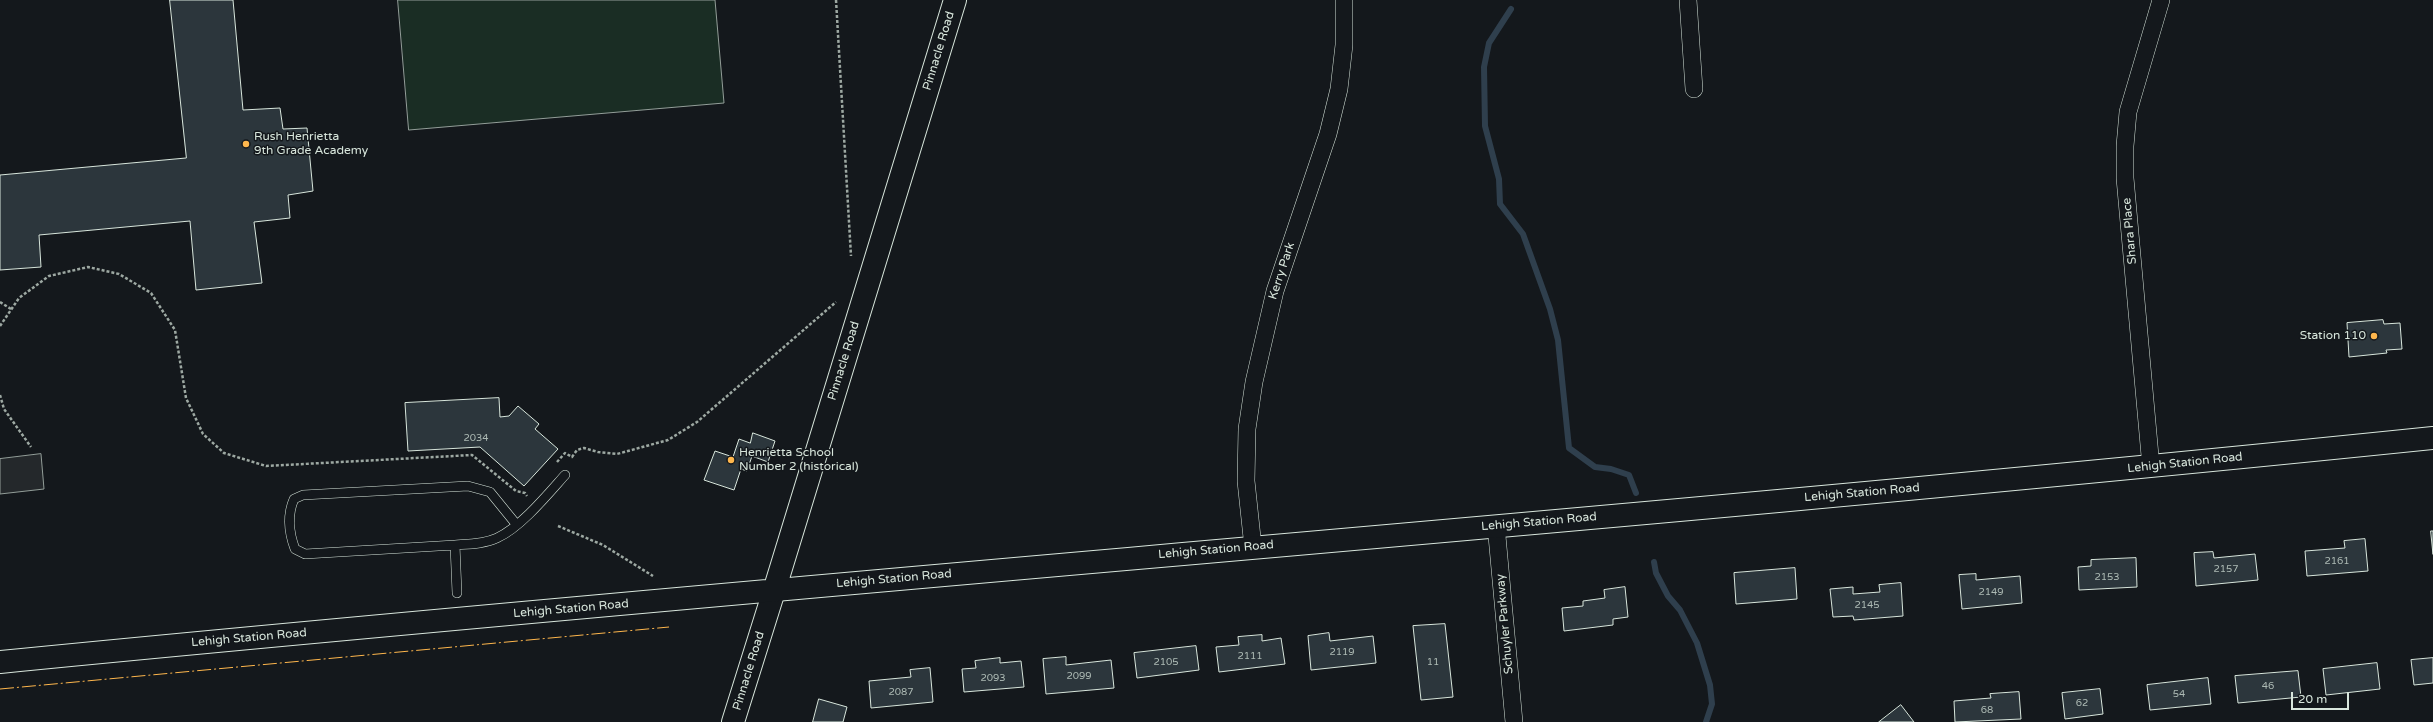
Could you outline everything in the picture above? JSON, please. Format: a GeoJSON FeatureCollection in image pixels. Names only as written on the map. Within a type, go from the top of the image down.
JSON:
{"type":"FeatureCollection","features":[{"type":"Feature","properties":{"kind":"main road","name":"Pinnacle Road"},"geometry":{"type":"LineString","coordinates":[[733,722],[955,0]]}},
{"type":"Feature","properties":{"kind":"main road","name":"Lehigh Station Road"},"geometry":{"type":"LineString","coordinates":[[0,662],[1253,547],[2151,467],[2433,438]]}},
{"type":"Feature","properties":{"kind":"street","name":"Kerry Park"},"geometry":{"type":"LineString","coordinates":[[1253,547],[1246,481],[1247,428],[1254,382],[1275,291],[1328,134],[1339,89],[1344,45],[1344,0]]}},
{"type":"Feature","properties":{"kind":"street"},"geometry":{"type":"LineString","coordinates":[[1688,0],[1694,89]]}},
{"type":"Feature","properties":{"kind":"street","name":"Shara Place"},"geometry":{"type":"LineString","coordinates":[[2151,467],[2125,178],[2125,146],[2128,112],[2161,0]]}},
{"type":"Feature","properties":{"kind":"street","name":"Schuyler Parkway"},"geometry":{"type":"LineString","coordinates":[[1496,525],[1514,722]]}},
{"type":"Feature","properties":{"kind":"lane"},"geometry":{"type":"LineString","coordinates":[[516,524],[490,492],[468,486],[303,496],[294,499],[289,509],[291,536],[295,549],[305,554],[479,544],[498,538],[516,524],[537,506],[565,475]]}},
{"type":"Feature","properties":{"kind":"lane"},"geometry":{"type":"LineString","coordinates":[[455,545],[457,592]]}},
{"type":"Feature","properties":{"kind":"path"},"geometry":{"type":"LineString","coordinates":[[836,0],[851,256]]}},
{"type":"Feature","properties":{"kind":"path"},"geometry":{"type":"LineString","coordinates":[[0,326],[19,298],[49,276],[88,267],[119,274],[151,293],[175,330],[186,398],[204,434],[224,453],[266,466],[472,455],[516,491],[525,493],[528,491]]}},
{"type":"Feature","properties":{"kind":"path"},"geometry":{"type":"LineString","coordinates":[[0,302],[11,309]]}},
{"type":"Feature","properties":{"kind":"path"},"geometry":{"type":"LineString","coordinates":[[555,464],[565,453],[572,457],[577,450],[584,448],[598,452],[617,454],[668,440],[697,422],[836,302]]}},
{"type":"Feature","properties":{"kind":"path"},"geometry":{"type":"LineString","coordinates":[[0,396],[4,409],[31,447]]}},
{"type":"Feature","properties":{"kind":"path"},"geometry":{"type":"LineString","coordinates":[[0,410],[4,409]]}},
{"type":"Feature","properties":{"kind":"path"},"geometry":{"type":"LineString","coordinates":[[525,493],[528,498]]}},
{"type":"Feature","properties":{"kind":"path"},"geometry":{"type":"LineString","coordinates":[[558,526],[603,545],[653,576]]}},
{"type":"Feature","properties":{"kind":"green space"},"geometry":{"type":"Polygon","coordinates":[[[398,0],[715,0],[724,103],[409,130],[398,0]]]}},
{"type":"Feature","properties":{"kind":"shaded area"},"geometry":{"type":"Polygon","coordinates":[[[41,454],[44,489],[0,494],[0,459],[41,454]]]}},
{"type":"Feature","properties":{"kind":"building","name":"Rush Henrietta 9th Grade Academy"},"geometry":{"type":"Polygon","coordinates":[[[170,0],[233,0],[243,110],[280,108],[283,129],[307,128],[313,191],[288,195],[290,218],[254,222],[262,283],[196,290],[190,221],[39,235],[41,267],[0,270],[0,175],[186,158],[170,0]]]}},
{"type":"Feature","properties":{"kind":"building","name":"Station 110"},"geometry":{"type":"Polygon","coordinates":[[[2383,320],[2384,324],[2400,323],[2402,349],[2386,350],[2387,353],[2349,357],[2347,323],[2383,320]]]}},
{"type":"Feature","properties":{"kind":"building"},"geometry":{"type":"Polygon","coordinates":[[[499,398],[500,417],[509,416],[518,406],[539,424],[535,429],[558,449],[524,486],[480,447],[408,451],[405,403],[499,398]]]}},
{"type":"Feature","properties":{"kind":"building","name":"Henrietta School Number 2 (historical)"},"geometry":{"type":"Polygon","coordinates":[[[753,433],[775,441],[768,462],[752,456],[747,471],[741,469],[734,490],[704,480],[715,451],[733,457],[739,439],[750,443],[753,433]]]}},
{"type":"Feature","properties":{"kind":"building"},"geometry":{"type":"Polygon","coordinates":[[[2431,531],[2433,531],[2433,554],[2431,531]]]}},
{"type":"Feature","properties":{"kind":"building"},"geometry":{"type":"Polygon","coordinates":[[[2365,539],[2368,571],[2307,576],[2305,551],[2345,548],[2344,541],[2365,539]]]}},
{"type":"Feature","properties":{"kind":"building"},"geometry":{"type":"Polygon","coordinates":[[[2213,552],[2214,558],[2255,554],[2258,580],[2196,586],[2194,553],[2213,552]]]}},
{"type":"Feature","properties":{"kind":"building"},"geometry":{"type":"Polygon","coordinates":[[[2136,558],[2137,587],[2079,590],[2078,567],[2091,566],[2091,560],[2136,558]]]}},
{"type":"Feature","properties":{"kind":"building"},"geometry":{"type":"Polygon","coordinates":[[[1795,568],[1797,599],[1736,604],[1734,573],[1795,568]]]}},
{"type":"Feature","properties":{"kind":"building"},"geometry":{"type":"Polygon","coordinates":[[[1976,574],[1976,580],[2020,576],[2022,603],[1962,609],[1959,575],[1976,574]]]}},
{"type":"Feature","properties":{"kind":"building"},"geometry":{"type":"Polygon","coordinates":[[[1901,583],[1903,616],[1854,620],[1853,616],[1833,617],[1830,589],[1853,587],[1853,594],[1880,592],[1879,585],[1901,583]]]}},
{"type":"Feature","properties":{"kind":"building"},"geometry":{"type":"Polygon","coordinates":[[[1625,587],[1628,617],[1613,619],[1613,625],[1564,631],[1562,608],[1583,606],[1583,601],[1605,598],[1604,590],[1625,587]]]}},
{"type":"Feature","properties":{"kind":"building"},"geometry":{"type":"Polygon","coordinates":[[[1445,624],[1453,697],[1421,700],[1413,626],[1445,624]]]}},
{"type":"Feature","properties":{"kind":"building"},"geometry":{"type":"Polygon","coordinates":[[[1329,633],[1330,641],[1373,636],[1376,663],[1311,670],[1308,636],[1329,633]]]}},
{"type":"Feature","properties":{"kind":"building"},"geometry":{"type":"Polygon","coordinates":[[[1262,635],[1262,641],[1281,638],[1285,664],[1219,672],[1216,647],[1239,645],[1238,637],[1262,635]]]}},
{"type":"Feature","properties":{"kind":"building"},"geometry":{"type":"Polygon","coordinates":[[[1196,646],[1199,670],[1137,678],[1134,653],[1196,646]]]}},
{"type":"Feature","properties":{"kind":"building"},"geometry":{"type":"Polygon","coordinates":[[[1066,657],[1066,665],[1111,660],[1114,688],[1046,694],[1043,659],[1066,657]]]}},
{"type":"Feature","properties":{"kind":"building"},"geometry":{"type":"Polygon","coordinates":[[[1000,658],[1000,663],[1021,661],[1024,687],[964,692],[962,669],[976,668],[975,661],[1000,658]]]}},
{"type":"Feature","properties":{"kind":"building"},"geometry":{"type":"Polygon","coordinates":[[[2433,658],[2433,683],[2414,685],[2411,660],[2433,658]]]}},
{"type":"Feature","properties":{"kind":"building"},"geometry":{"type":"Polygon","coordinates":[[[2377,663],[2380,689],[2326,695],[2323,669],[2377,663]]]}},
{"type":"Feature","properties":{"kind":"building"},"geometry":{"type":"Polygon","coordinates":[[[930,668],[933,702],[871,708],[869,681],[911,677],[910,670],[930,668]]]}},
{"type":"Feature","properties":{"kind":"building"},"geometry":{"type":"Polygon","coordinates":[[[2298,671],[2301,697],[2238,703],[2235,676],[2298,671]]]}},
{"type":"Feature","properties":{"kind":"building"},"geometry":{"type":"Polygon","coordinates":[[[2208,678],[2211,704],[2150,710],[2147,685],[2208,678]]]}},
{"type":"Feature","properties":{"kind":"building"},"geometry":{"type":"Polygon","coordinates":[[[2100,689],[2103,714],[2065,719],[2062,693],[2100,689]]]}},
{"type":"Feature","properties":{"kind":"building"},"geometry":{"type":"Polygon","coordinates":[[[2019,692],[2021,719],[1955,722],[1954,701],[1991,698],[1990,694],[2019,692]]]}},
{"type":"Feature","properties":{"kind":"building"},"geometry":{"type":"Polygon","coordinates":[[[819,699],[847,707],[843,722],[813,722],[819,699]]]}},
{"type":"Feature","properties":{"kind":"building"},"geometry":{"type":"Polygon","coordinates":[[[1901,705],[1914,722],[1879,722],[1901,705]]]}},
{"type":"Feature","properties":{"kind":"waterway"},"geometry":{"type":"LineString","coordinates":[[1511,9],[1489,43],[1484,67],[1485,126],[1499,179],[1500,204],[1523,234],[1550,309],[1558,340],[1569,448],[1595,467],[1611,469],[1629,475],[1636,493]]}},
{"type":"Feature","properties":{"kind":"waterway"},"geometry":{"type":"LineString","coordinates":[[1654,562],[1656,573],[1668,596],[1680,610],[1697,643],[1710,685],[1712,704],[1706,722]]}},
{"type":"Feature","properties":{"kind":"power"},"geometry":{"type":"LineString","coordinates":[[0,689],[669,627]]}},
{"type":"Feature","properties":{"kind":"place","name":"Rush Henrietta 9th Grade Academy"},"geometry":{"type":"Point","coordinates":[246,144]}},
{"type":"Feature","properties":{"kind":"place","name":"Station 110"},"geometry":{"type":"Point","coordinates":[2374,336]}},
{"type":"Feature","properties":{"kind":"place","name":"Henrietta School Number 2 (historical)"},"geometry":{"type":"Point","coordinates":[731,460]}}]}
